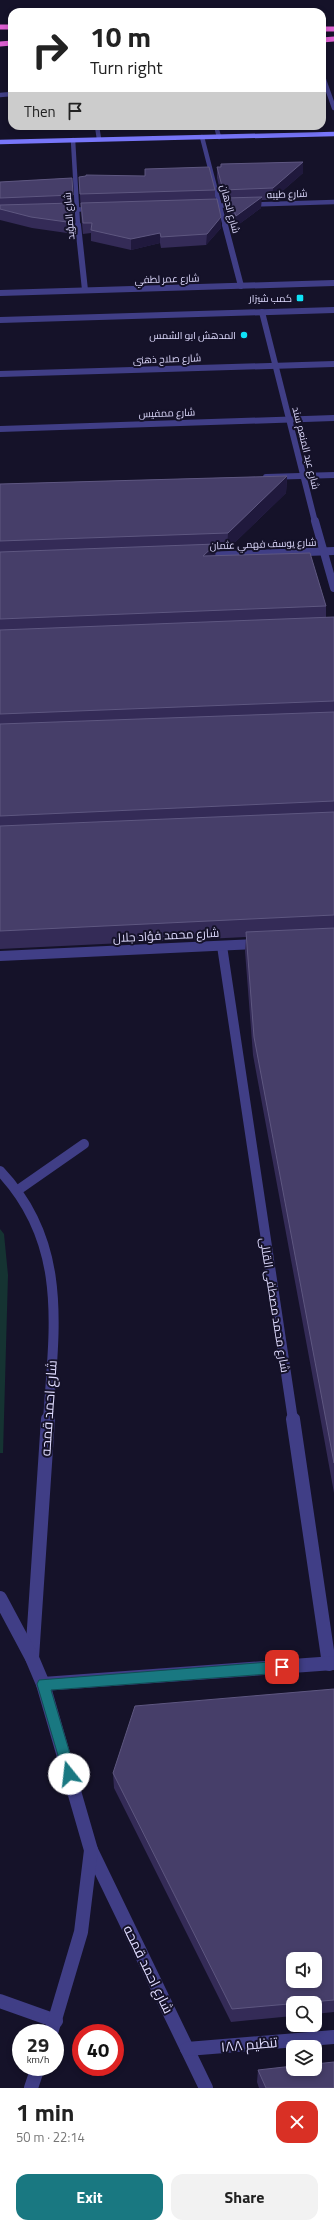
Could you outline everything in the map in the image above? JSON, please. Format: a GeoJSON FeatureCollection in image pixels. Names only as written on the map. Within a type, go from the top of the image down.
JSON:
{"type":"FeatureCollection","features":[{"type":"Feature","properties":{"kind":"main road"},"geometry":{"type":"LineString","coordinates":[[0,142],[334,134]]}},
{"type":"Feature","properties":{"kind":"street"},"geometry":{"type":"LineString","coordinates":[[326,91],[334,108]]}},
{"type":"Feature","properties":{"kind":"street"},"geometry":{"type":"LineString","coordinates":[[98,130],[99,140]]}},
{"type":"Feature","properties":{"kind":"street"},"geometry":{"type":"LineString","coordinates":[[217,130],[219,137]]}},
{"type":"Feature","properties":{"kind":"street","name":"شارع الدهان"},"geometry":{"type":"LineString","coordinates":[[202,137],[241,286]]}},
{"type":"Feature","properties":{"kind":"street","name":"شارع المؤيد"},"geometry":{"type":"LineString","coordinates":[[73,140],[76,210],[85,290]]}},
{"type":"Feature","properties":{"kind":"street","name":"شارع طيبه"},"geometry":{"type":"LineString","coordinates":[[196,206],[334,202]]}},
{"type":"Feature","properties":{"kind":"street"},"geometry":{"type":"LineString","coordinates":[[54,210],[100,209]]}},
{"type":"Feature","properties":{"kind":"street","name":"شارع عمر لطفي"},"geometry":{"type":"LineString","coordinates":[[0,293],[334,283]]}},
{"type":"Feature","properties":{"kind":"street"},"geometry":{"type":"LineString","coordinates":[[0,320],[334,310]]}},
{"type":"Feature","properties":{"kind":"street","name":"شارع عبد المنعم سند"},"geometry":{"type":"LineString","coordinates":[[262,312],[302,476],[322,552],[334,588]]}},
{"type":"Feature","properties":{"kind":"street","name":"شارع صلاح ذهنى"},"geometry":{"type":"LineString","coordinates":[[0,374],[334,364]]}},
{"type":"Feature","properties":{"kind":"street","name":"شارع ممفيس"},"geometry":{"type":"LineString","coordinates":[[0,429],[334,418]]}},
{"type":"Feature","properties":{"kind":"street"},"geometry":{"type":"LineString","coordinates":[[255,477],[334,475]]}},
{"type":"Feature","properties":{"kind":"street","name":"شارع يوسف فهمي عثمان"},"geometry":{"type":"LineString","coordinates":[[197,556],[334,551]]}},
{"type":"Feature","properties":{"kind":"street","name":"شارع محمد فؤاد جلال"},"geometry":{"type":"LineString","coordinates":[[0,956],[267,943]]}},
{"type":"Feature","properties":{"kind":"street","name":"شارع محمد مصطفى القللى"},"geometry":{"type":"LineString","coordinates":[[222,946],[332,1663]]}},
{"type":"Feature","properties":{"kind":"street"},"geometry":{"type":"LineString","coordinates":[[18,1190],[84,1144]]}},
{"type":"Feature","properties":{"kind":"street","name":"شارع احمد قمحه"},"geometry":{"type":"LineString","coordinates":[[0,1171],[18,1190],[44,1241],[53,1287],[53,1338],[32,1658]]}},
{"type":"Feature","properties":{"kind":"street","name":"شارع احمد قمحه"},"geometry":{"type":"LineString","coordinates":[[0,1598],[32,1658],[43,1684],[91,1850],[206,2088]]}},
{"type":"Feature","properties":{"kind":"street"},"geometry":{"type":"LineString","coordinates":[[43,1684],[332,1663]]}},
{"type":"Feature","properties":{"kind":"street","name":"شارع احمد قمحه"},"geometry":{"type":"LineString","coordinates":[[54,2024],[81,1932],[91,1850]]}},
{"type":"Feature","properties":{"kind":"street"},"geometry":{"type":"LineString","coordinates":[[0,2001],[47,2024]]}},
{"type":"Feature","properties":{"kind":"street","name":"تنظيم ١٨٨"},"geometry":{"type":"LineString","coordinates":[[187,2049],[334,2037]]}},
{"type":"Feature","properties":{"kind":"street"},"geometry":{"type":"LineString","coordinates":[[31,2088],[35,2076]]}},
{"type":"Feature","properties":{"kind":"green space"},"geometry":{"type":"Polygon","coordinates":[[[0,1229],[4,1234],[8,1275],[3,1453],[0,1453],[0,1229]]]}},
{"type":"Feature","properties":{"kind":"building"},"geometry":{"type":"Polygon","coordinates":[[[303,162],[273,188],[223,190],[217,167],[221,167],[221,164],[303,162]]]}},
{"type":"Feature","properties":{"kind":"building"},"geometry":{"type":"Polygon","coordinates":[[[209,167],[215,190],[80,194],[79,177],[86,175],[145,176],[145,169],[209,167]]]}},
{"type":"Feature","properties":{"kind":"building"},"geometry":{"type":"Polygon","coordinates":[[[72,178],[73,195],[0,198],[0,182],[72,178]]]}},
{"type":"Feature","properties":{"kind":"building"},"geometry":{"type":"Polygon","coordinates":[[[262,197],[236,216],[232,206],[228,210],[225,198],[262,197]]]}},
{"type":"Feature","properties":{"kind":"building"},"geometry":{"type":"Polygon","coordinates":[[[217,199],[221,217],[207,234],[161,237],[160,233],[131,239],[91,230],[92,223],[83,223],[81,203],[217,199]]]}},
{"type":"Feature","properties":{"kind":"building"},"geometry":{"type":"Polygon","coordinates":[[[73,203],[74,223],[31,217],[0,209],[0,205],[73,203]]]}},
{"type":"Feature","properties":{"kind":"building"},"geometry":{"type":"Polygon","coordinates":[[[287,476],[228,533],[0,541],[0,484],[287,476]]]}},
{"type":"Feature","properties":{"kind":"building"},"geometry":{"type":"Polygon","coordinates":[[[216,544],[203,556],[310,553],[326,606],[0,619],[0,552],[216,544]]]}},
{"type":"Feature","properties":{"kind":"building"},"geometry":{"type":"Polygon","coordinates":[[[334,617],[334,701],[0,714],[0,630],[334,617]]]}},
{"type":"Feature","properties":{"kind":"building"},"geometry":{"type":"Polygon","coordinates":[[[334,712],[334,801],[0,816],[0,724],[334,712]]]}},
{"type":"Feature","properties":{"kind":"building"},"geometry":{"type":"Polygon","coordinates":[[[334,812],[334,915],[0,931],[0,826],[334,812]]]}},
{"type":"Feature","properties":{"kind":"building"},"geometry":{"type":"Polygon","coordinates":[[[334,928],[334,1463],[254,1037],[246,932],[334,928]]]}},
{"type":"Feature","properties":{"kind":"building"},"geometry":{"type":"Polygon","coordinates":[[[334,1689],[334,2000],[322,2001],[322,1996],[286,1996],[286,2004],[232,2009],[113,1773],[135,1706],[334,1689]]]}},
{"type":"Feature","properties":{"kind":"building"},"geometry":{"type":"Polygon","coordinates":[[[334,2062],[334,2088],[266,2088],[258,2070],[286,2067],[286,2076],[322,2076],[322,2063],[334,2062]]]}},
{"type":"Feature","properties":{"kind":"place","name":"كمب شيزار"},"geometry":{"type":"Point","coordinates":[300,298]}},
{"type":"Feature","properties":{"kind":"place","name":"المدهش ابو الشمس"},"geometry":{"type":"Point","coordinates":[244,335]}},
{"type":"Feature","properties":{"kind":"route"},"geometry":{"type":"LineString","coordinates":[[69,1774],[43,1684],[282,1667]]}}]}
